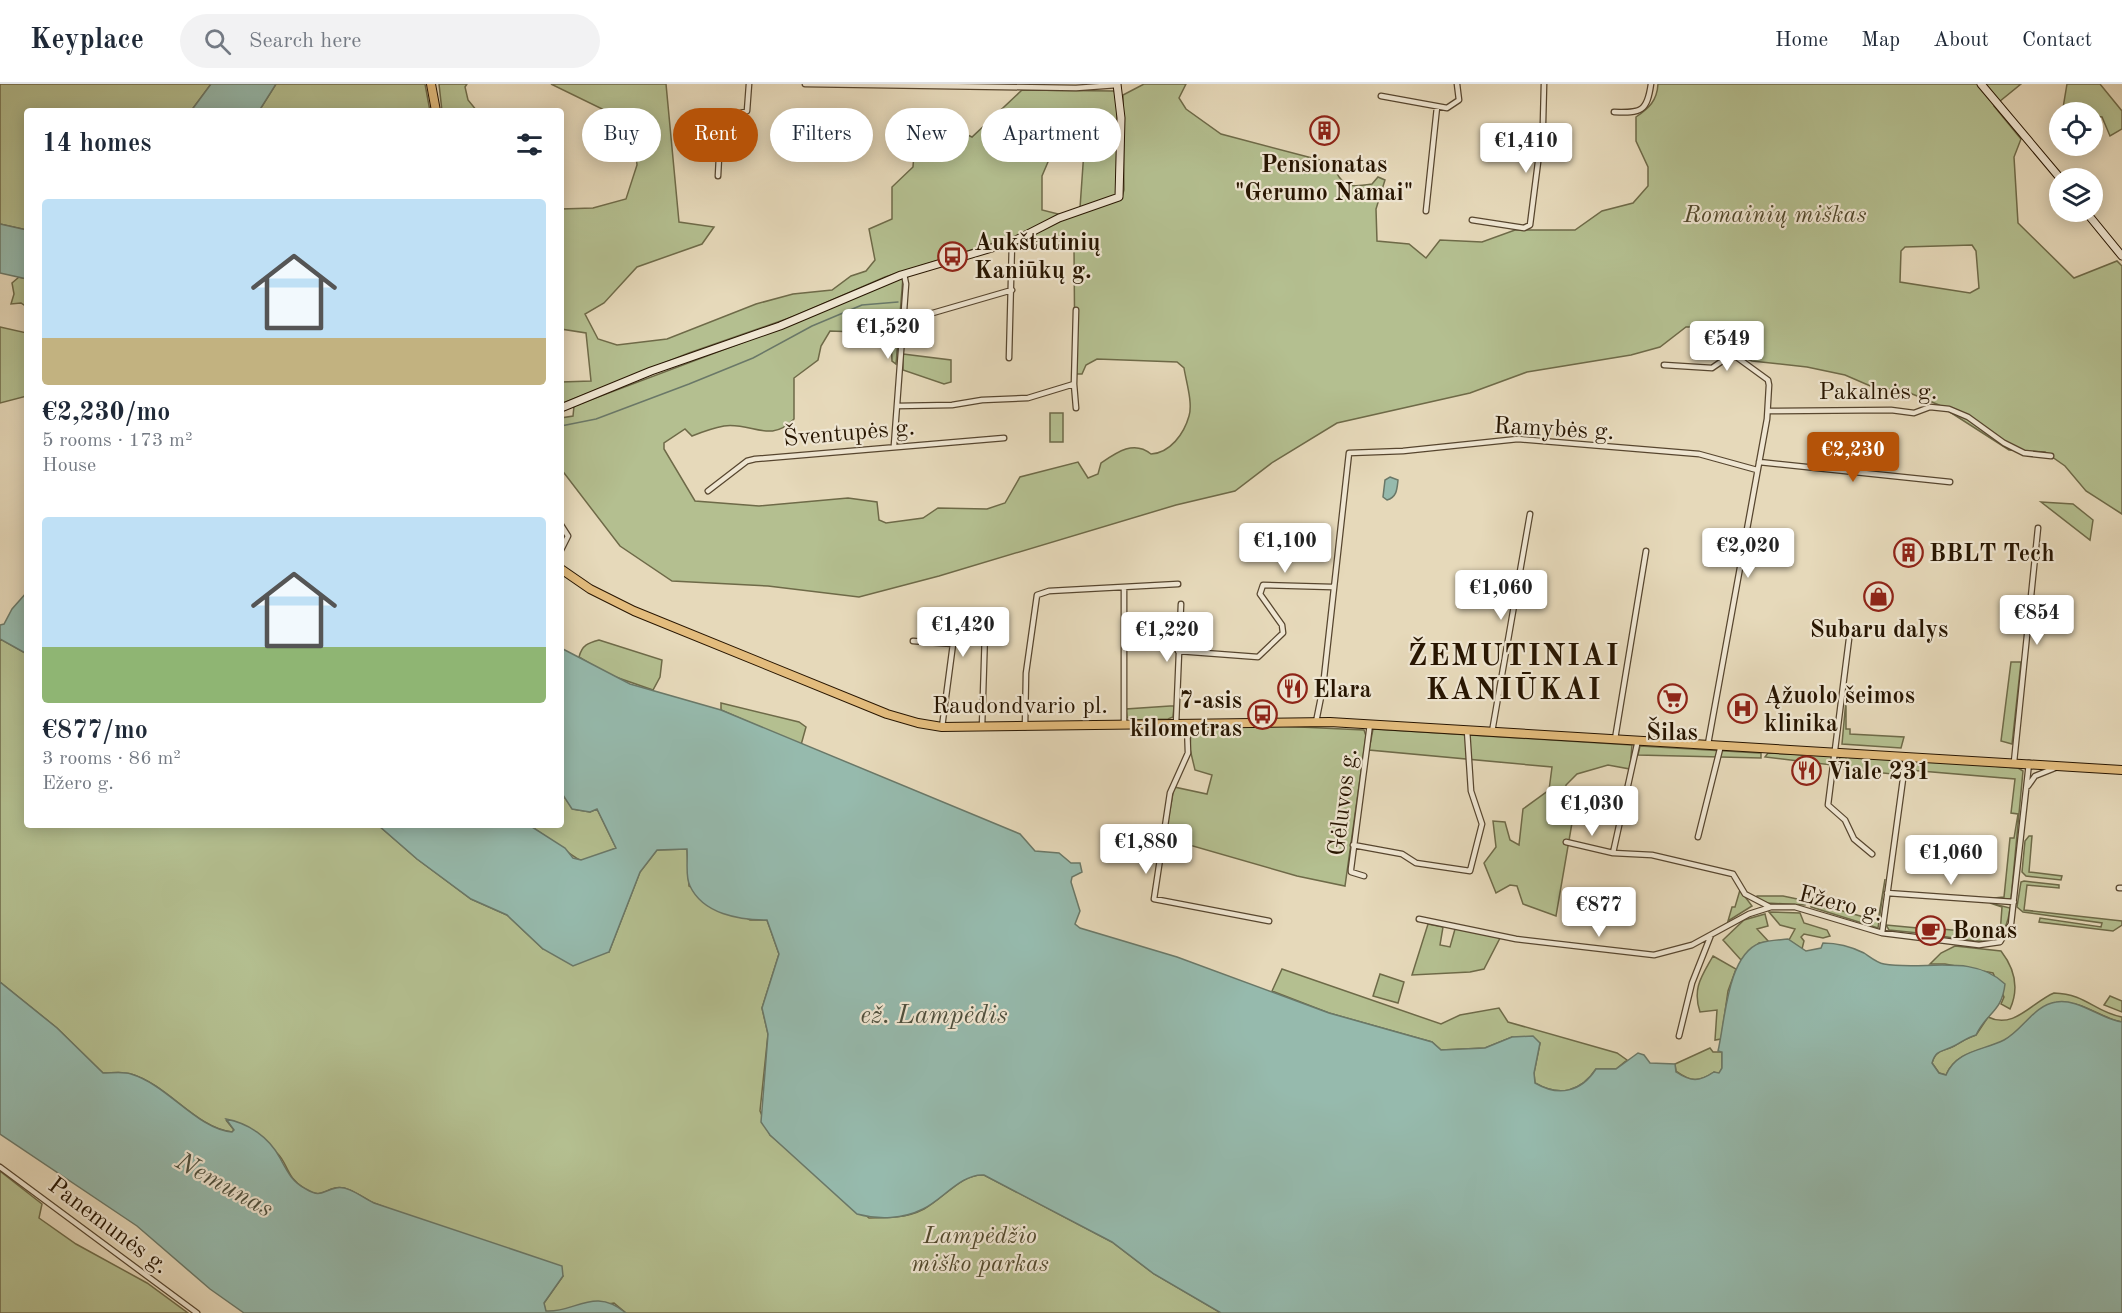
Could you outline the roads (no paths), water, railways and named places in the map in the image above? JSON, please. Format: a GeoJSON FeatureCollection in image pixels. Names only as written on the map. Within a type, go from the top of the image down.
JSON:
{"type":"FeatureCollection","features":[{"type":"Feature","properties":{"kind":"main road"},"geometry":{"type":"LineString","coordinates":[[431,84],[435,108]]}},
{"type":"Feature","properties":{"kind":"main road","name":"Raudondvario pl."},"geometry":{"type":"LineString","coordinates":[[564,571],[597,593],[634,611],[887,714],[942,727],[1316,722],[1907,755],[2122,770]]}},
{"type":"Feature","properties":{"kind":"street"},"geometry":{"type":"LineString","coordinates":[[718,176],[721,119],[747,111],[749,84]]}},
{"type":"Feature","properties":{"kind":"street"},"geometry":{"type":"LineString","coordinates":[[564,407],[651,371],[780,326],[904,274],[1012,242],[1059,218],[1119,197],[1121,118],[1117,84],[1076,88],[805,84]]}},
{"type":"Feature","properties":{"kind":"street"},"geometry":{"type":"LineString","coordinates":[[1381,96],[1447,108],[1459,100],[1457,84]]}},
{"type":"Feature","properties":{"kind":"street"},"geometry":{"type":"LineString","coordinates":[[1472,220],[1524,228],[1530,225],[1543,123],[1544,84]]}},
{"type":"Feature","properties":{"kind":"street"},"geometry":{"type":"LineString","coordinates":[[1614,112],[1636,113],[1641,110],[1649,98],[1651,84]]}},
{"type":"Feature","properties":{"kind":"street"},"geometry":{"type":"LineString","coordinates":[[1981,84],[2052,168]]}},
{"type":"Feature","properties":{"kind":"street"},"geometry":{"type":"LineString","coordinates":[[1426,211],[1437,107]]}},
{"type":"Feature","properties":{"kind":"street"},"geometry":{"type":"LineString","coordinates":[[2095,222],[2120,251]]}},
{"type":"Feature","properties":{"kind":"street"},"geometry":{"type":"LineString","coordinates":[[1010,358],[1012,242]]}},
{"type":"Feature","properties":{"kind":"street"},"geometry":{"type":"LineString","coordinates":[[894,445],[906,284],[904,274]]}},
{"type":"Feature","properties":{"kind":"street"},"geometry":{"type":"LineString","coordinates":[[903,316],[919,317],[1012,290]]}},
{"type":"Feature","properties":{"kind":"street"},"geometry":{"type":"LineString","coordinates":[[1076,310],[1074,384],[1076,408]]}},
{"type":"Feature","properties":{"kind":"street"},"geometry":{"type":"LineString","coordinates":[[1664,365],[1712,368],[1728,357],[1735,356],[1768,380],[1768,411],[1708,744]]}},
{"type":"Feature","properties":{"kind":"street"},"geometry":{"type":"LineString","coordinates":[[897,406],[952,405],[982,400],[1028,398],[1074,384]]}},
{"type":"Feature","properties":{"kind":"street","name":"Pakalnės g."},"geometry":{"type":"LineString","coordinates":[[1768,411],[1891,410],[1914,413],[1930,407],[1949,409],[1968,417],[2004,443],[2024,453],[2051,456]]}},
{"type":"Feature","properties":{"kind":"street","name":"Šventupės g."},"geometry":{"type":"LineString","coordinates":[[708,491],[747,461],[755,459],[894,445],[1004,438]]}},
{"type":"Feature","properties":{"kind":"street","name":"Ramybės g."},"geometry":{"type":"LineString","coordinates":[[1332,587],[1348,453],[1448,448],[1518,439],[1699,454],[1757,470]]}},
{"type":"Feature","properties":{"kind":"street"},"geometry":{"type":"LineString","coordinates":[[1759,462],[1950,482]]}},
{"type":"Feature","properties":{"kind":"street"},"geometry":{"type":"LineString","coordinates":[[1492,732],[1530,514]]}},
{"type":"Feature","properties":{"kind":"street"},"geometry":{"type":"LineString","coordinates":[[2014,762],[2038,528]]}},
{"type":"Feature","properties":{"kind":"street"},"geometry":{"type":"LineString","coordinates":[[564,530],[568,536],[564,544]]}},
{"type":"Feature","properties":{"kind":"street"},"geometry":{"type":"LineString","coordinates":[[1615,739],[1646,551]]}},
{"type":"Feature","properties":{"kind":"street"},"geometry":{"type":"LineString","coordinates":[[1025,727],[1026,673],[1037,595],[1049,591],[1178,584]]}},
{"type":"Feature","properties":{"kind":"street"},"geometry":{"type":"LineString","coordinates":[[1178,651],[1258,657],[1283,633],[1282,625],[1260,594],[1263,585],[1332,587],[1323,687],[1316,722]]}},
{"type":"Feature","properties":{"kind":"street"},"geometry":{"type":"LineString","coordinates":[[1124,588],[1124,724]]}},
{"type":"Feature","properties":{"kind":"street"},"geometry":{"type":"LineString","coordinates":[[1176,724],[1181,604]]}},
{"type":"Feature","properties":{"kind":"street"},"geometry":{"type":"LineString","coordinates":[[982,727],[985,632]]}},
{"type":"Feature","properties":{"kind":"street"},"geometry":{"type":"LineString","coordinates":[[1849,639],[1828,805],[1845,820],[1854,839],[1872,854]]}},
{"type":"Feature","properties":{"kind":"street"},"geometry":{"type":"LineString","coordinates":[[913,641],[953,644],[942,727]]}},
{"type":"Feature","properties":{"kind":"street"},"geometry":{"type":"LineString","coordinates":[[1187,724],[1188,753],[1170,794],[1154,899],[1269,921]]}},
{"type":"Feature","properties":{"kind":"street","name":"Gėluvos g."},"geometry":{"type":"LineString","coordinates":[[1364,876],[1351,872],[1370,724]]}},
{"type":"Feature","properties":{"kind":"street"},"geometry":{"type":"LineString","coordinates":[[1353,845],[1402,854],[1416,863],[1470,872],[1482,824],[1471,792],[1467,730]]}},
{"type":"Feature","properties":{"kind":"street"},"geometry":{"type":"LineString","coordinates":[[1613,853],[1638,740]]}},
{"type":"Feature","properties":{"kind":"street"},"geometry":{"type":"LineString","coordinates":[[1698,837],[1721,745]]}},
{"type":"Feature","properties":{"kind":"street"},"geometry":{"type":"LineString","coordinates":[[1882,933],[1907,755]]}},
{"type":"Feature","properties":{"kind":"street","name":"Ežero g."},"geometry":{"type":"LineString","coordinates":[[1419,919],[1516,939],[1654,955],[1677,951],[1749,914],[1771,907],[1795,907],[1882,933],[1979,945],[1995,944],[2009,931],[2029,763]]}},
{"type":"Feature","properties":{"kind":"street"},"geometry":{"type":"LineString","coordinates":[[2027,788],[2035,776],[2063,765]]}},
{"type":"Feature","properties":{"kind":"street"},"geometry":{"type":"LineString","coordinates":[[1566,842],[1613,853],[1652,855],[1733,874],[1745,894],[1771,907]]}},
{"type":"Feature","properties":{"kind":"street"},"geometry":{"type":"LineString","coordinates":[[1887,893],[2014,902]]}},
{"type":"Feature","properties":{"kind":"street"},"geometry":{"type":"LineString","coordinates":[[1679,1036],[1692,983],[1711,935]]}},
{"type":"Feature","properties":{"kind":"street","name":"Panemunės g."},"geometry":{"type":"LineString","coordinates":[[0,1167],[196,1313]]}},
{"type":"Feature","properties":{"kind":"water"},"geometry":{"type":"Polygon","coordinates":[[[211,84],[276,84],[261,108],[193,108],[211,84]]]}},
{"type":"Feature","properties":{"kind":"water"},"geometry":{"type":"Polygon","coordinates":[[[0,224],[24,229],[24,278],[0,273],[0,224]]]}},
{"type":"Feature","properties":{"kind":"water"},"geometry":{"type":"Polygon","coordinates":[[[1390,477],[1398,480],[1395,495],[1387,500],[1383,497],[1385,480],[1390,477]]]}},
{"type":"Feature","properties":{"kind":"water"},"geometry":{"type":"Polygon","coordinates":[[[24,595],[24,652],[0,639],[0,625],[4,624],[12,609],[24,595]]]}},
{"type":"Feature","properties":{"kind":"water","name":"ež. Lampėdis"},"geometry":{"type":"Polygon","coordinates":[[[564,650],[630,684],[721,710],[1020,834],[1035,851],[1059,853],[1071,863],[1080,863],[1082,872],[1072,877],[1071,882],[1080,911],[1075,924],[1080,928],[1177,957],[1329,1013],[1432,1042],[1441,1050],[1485,1048],[1512,1037],[1533,1036],[1540,1043],[1534,1073],[1535,1083],[1561,1091],[1584,1083],[1596,1069],[1616,1069],[1638,1053],[1644,1055],[1650,1063],[1675,1064],[1676,1072],[1686,1078],[1695,1080],[1714,1072],[1719,1073],[1722,1068],[1722,1052],[1718,1051],[1734,975],[1740,961],[1749,950],[1760,943],[1788,939],[1806,951],[1821,948],[1823,943],[1849,947],[1884,964],[1947,965],[1978,969],[2005,984],[2001,1001],[1976,1035],[1936,1055],[1932,1063],[1939,1073],[1946,1075],[1963,1056],[2004,1040],[2048,1004],[2072,1003],[2122,1022],[2122,1313],[1221,1313],[1154,1274],[1112,1242],[984,1175],[968,1178],[930,1205],[907,1215],[882,1218],[857,1214],[770,1135],[761,1122],[768,1034],[762,1008],[779,954],[767,920],[745,919],[723,914],[696,896],[688,878],[687,849],[657,850],[640,872],[609,952],[573,966],[543,949],[507,915],[471,899],[417,859],[381,828],[534,828],[565,848],[573,858],[581,860],[616,848],[597,809],[590,812],[572,809],[564,797],[564,650]]]}},
{"type":"Feature","properties":{"kind":"water","name":"Nemunas"},"geometry":{"type":"Polygon","coordinates":[[[0,982],[57,1028],[103,1073],[128,1073],[145,1080],[194,1115],[219,1129],[232,1132],[234,1130],[226,1119],[257,1132],[275,1150],[293,1180],[311,1192],[321,1193],[336,1188],[345,1188],[374,1203],[562,1266],[563,1276],[544,1303],[546,1311],[556,1311],[594,1301],[615,1305],[626,1313],[244,1313],[210,1289],[137,1226],[0,1134],[0,982]]]}},
{"type":"Feature","properties":{"kind":"waterway"},"geometry":{"type":"LineString","coordinates":[[564,425],[596,419],[689,384],[753,358],[812,326],[862,305],[898,302]]}},
{"type":"Feature","properties":{"kind":"place","name":"Pensionatas \"Gerumo Namai\""},"geometry":{"type":"Point","coordinates":[1324,131]}},
{"type":"Feature","properties":{"kind":"place","name":"Aukštutinių Kaniūkų g."},"geometry":{"type":"Point","coordinates":[953,256]}},
{"type":"Feature","properties":{"kind":"place","name":"BBLT Tech"},"geometry":{"type":"Point","coordinates":[1908,553]}},
{"type":"Feature","properties":{"kind":"place","name":"Subaru dalys"},"geometry":{"type":"Point","coordinates":[1879,596]}},
{"type":"Feature","properties":{"kind":"place","name":"Elara"},"geometry":{"type":"Point","coordinates":[1292,689]}},
{"type":"Feature","properties":{"kind":"place","name":"Šilas"},"geometry":{"type":"Point","coordinates":[1672,699]}},
{"type":"Feature","properties":{"kind":"place","name":"Ąžuolo šeimos klinika"},"geometry":{"type":"Point","coordinates":[1743,709]}},
{"type":"Feature","properties":{"kind":"place","name":"7-asis kilometras"},"geometry":{"type":"Point","coordinates":[1263,714]}},
{"type":"Feature","properties":{"kind":"place","name":"Viale 231"},"geometry":{"type":"Point","coordinates":[1806,771]}},
{"type":"Feature","properties":{"kind":"place","name":"Bonas"},"geometry":{"type":"Point","coordinates":[1931,930]}},
{"type":"Feature","properties":{"kind":"district","name":"ŽEMUTINIAI KANIŪKAI"},"geometry":{"type":"Point","coordinates":[1514,672]}},
{"type":"Feature","properties":{"kind":"park label","name":"Romainių miškas"},"geometry":{"type":"Point","coordinates":[1775,214]}},
{"type":"Feature","properties":{"kind":"park label","name":"Lampėdžio miško parkas"},"geometry":{"type":"Point","coordinates":[980,1249]}}]}
